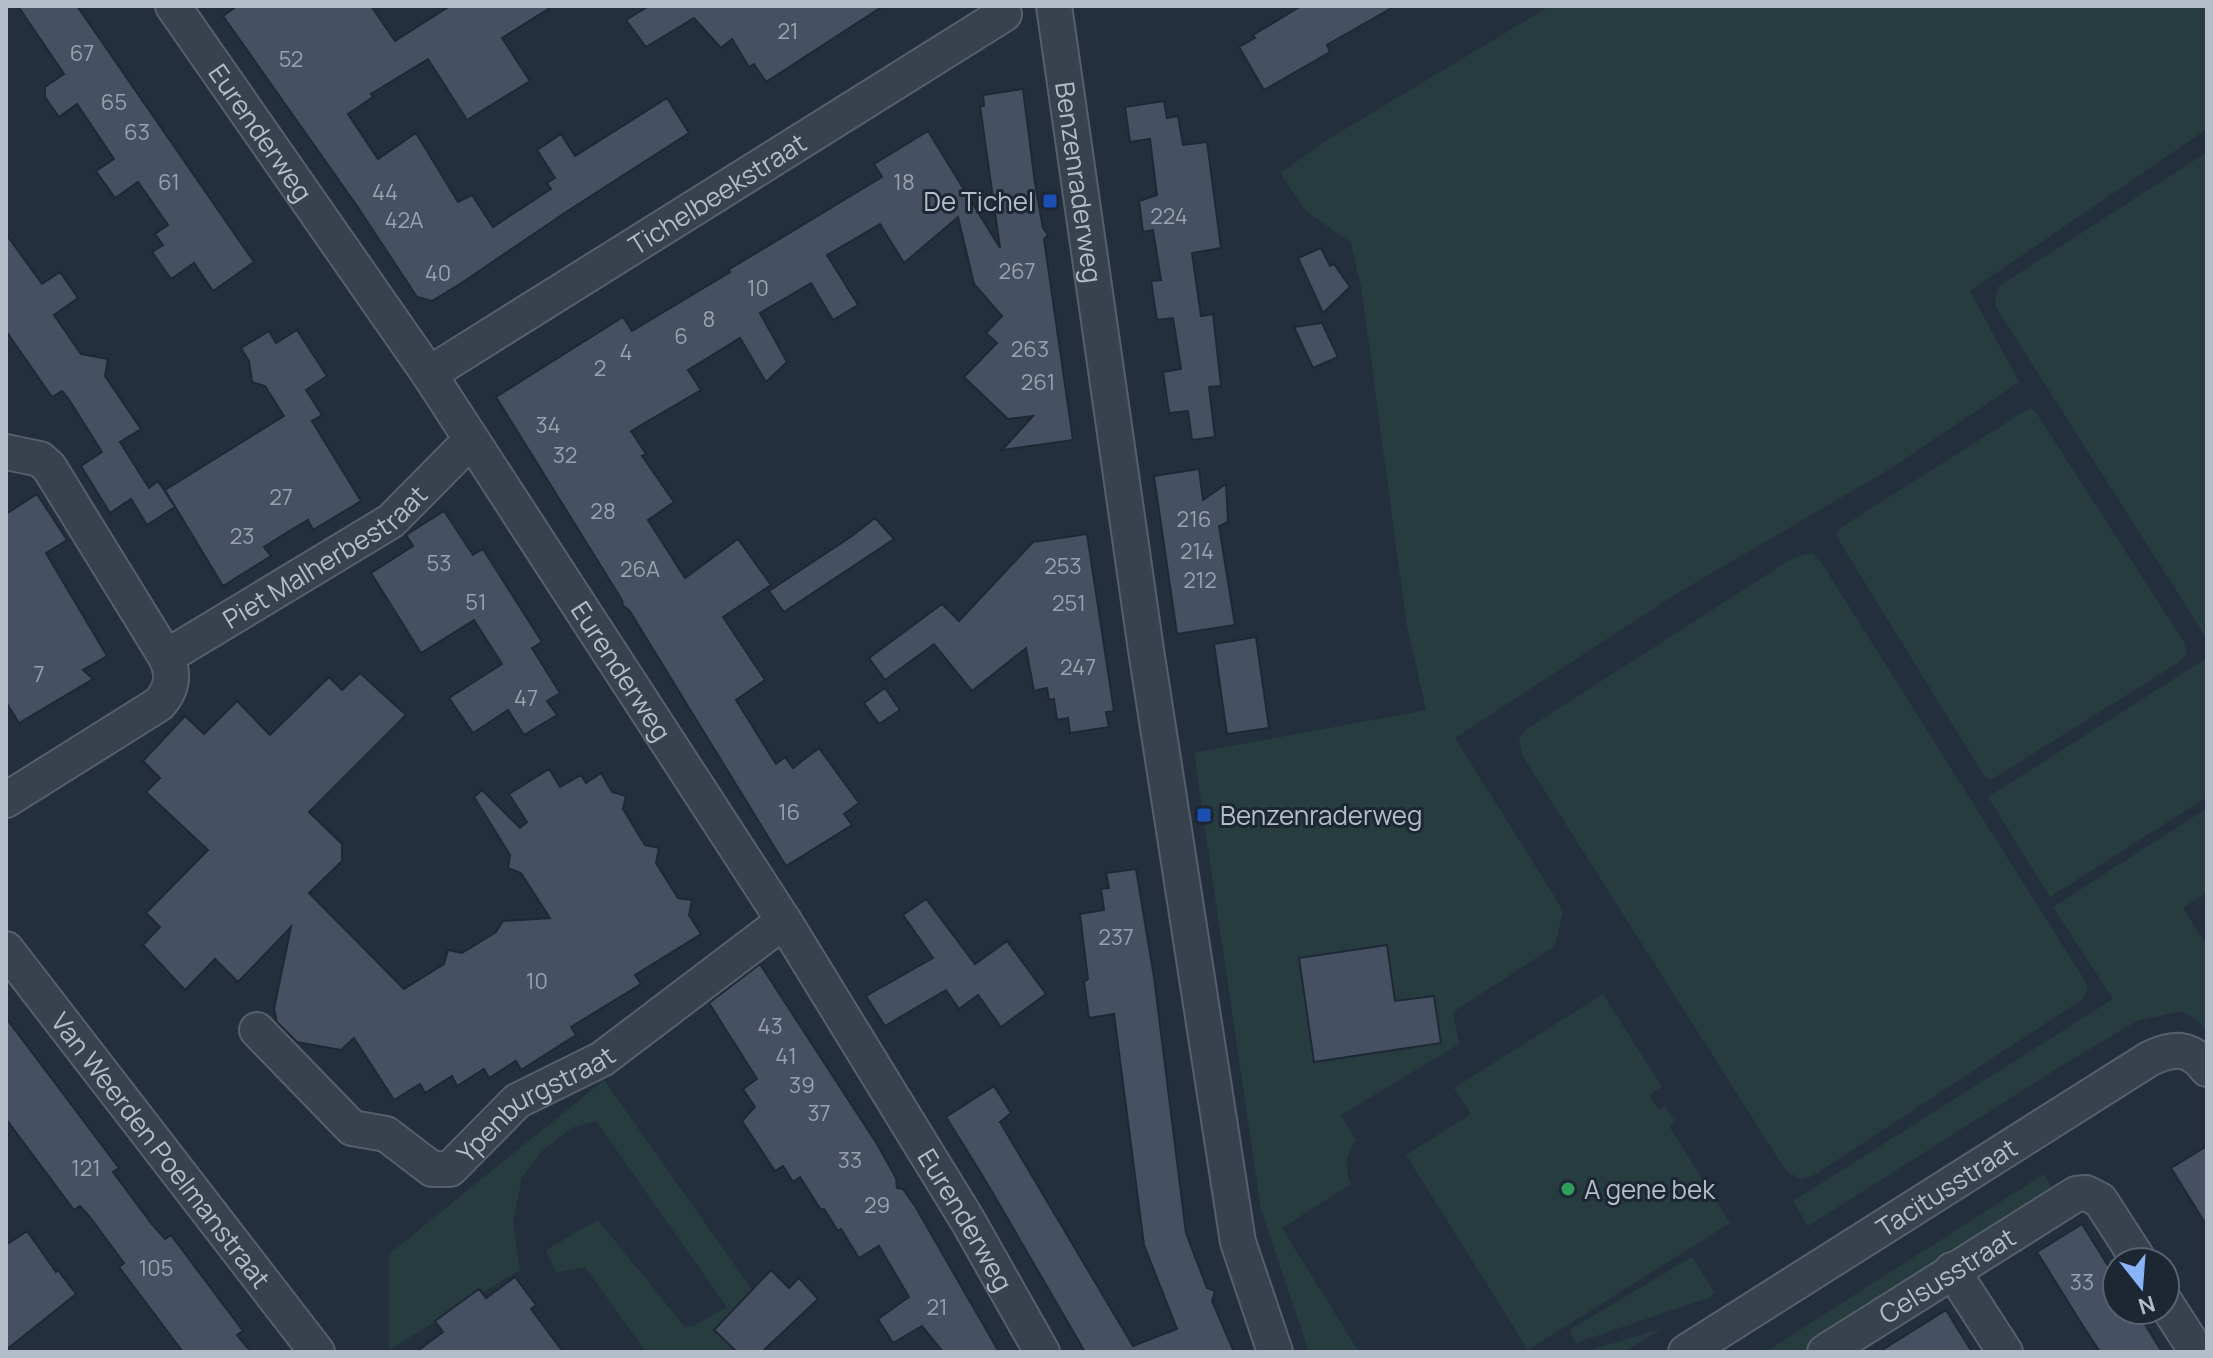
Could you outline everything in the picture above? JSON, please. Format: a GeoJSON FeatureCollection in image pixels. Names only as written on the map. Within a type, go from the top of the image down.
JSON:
{"type":"FeatureCollection","features":[{"type":"Feature","properties":{"kind":"street","name":"Eurenderweg"},"geometry":{"type":"LineString","coordinates":[[173,6],[429,374],[784,921],[968,1221],[1042,1352]]}},
{"type":"Feature","properties":{"kind":"street","name":"Benzenraderweg"},"geometry":{"type":"LineString","coordinates":[[1054,6],[1146,650],[1238,1242],[1275,1352]]}},
{"type":"Feature","properties":{"kind":"street","name":"Tichelbeekstraat"},"geometry":{"type":"LineString","coordinates":[[429,374],[1004,14]]}},
{"type":"Feature","properties":{"kind":"street","name":"Piet Malherbestraat"},"geometry":{"type":"LineString","coordinates":[[166,657],[391,521],[471,440]]}},
{"type":"Feature","properties":{"kind":"street"},"geometry":{"type":"LineString","coordinates":[[6,800],[159,704],[171,682],[166,657],[49,467],[40,459],[16,454]]}},
{"type":"Feature","properties":{"kind":"street","name":"Ypenburgstraat"},"geometry":{"type":"LineString","coordinates":[[257,1030],[352,1128],[386,1134],[432,1169],[450,1169],[517,1101],[602,1059],[784,921]]}},
{"type":"Feature","properties":{"kind":"street","name":"Van Weerden Poelmanstraat"},"geometry":{"type":"LineString","coordinates":[[6,949],[317,1352]]}},
{"type":"Feature","properties":{"kind":"street","name":"Tacitusstraat"},"geometry":{"type":"LineString","coordinates":[[1686,1352],[2149,1059],[2167,1050],[2180,1049],[2192,1053],[2207,1069]]}},
{"type":"Feature","properties":{"kind":"street","name":"Celsusstraat"},"geometry":{"type":"LineString","coordinates":[[1825,1352],[2068,1198],[2086,1193],[2100,1200],[2130,1246]]}},
{"type":"Feature","properties":{"kind":"street"},"geometry":{"type":"LineString","coordinates":[[1952,1270],[2005,1352]]}},
{"type":"Feature","properties":{"kind":"street"},"geometry":{"type":"LineString","coordinates":[[2180,1326],[2197,1352]]}},
{"type":"Feature","properties":{"kind":"green space"},"geometry":{"type":"Polygon","coordinates":[[[1550,6],[2207,6],[2207,129],[1970,291],[2019,382],[1890,469],[1676,594],[1455,738],[1563,910],[1555,946],[1453,1012],[1459,1044],[1341,1115],[1356,1140],[1347,1161],[1351,1184],[1282,1228],[1359,1352],[1309,1352],[1261,1210],[1194,753],[1426,710],[1406,621],[1362,292],[1351,243],[1305,210],[1280,173],[1327,140],[1550,6]]]}},
{"type":"Feature","properties":{"kind":"green space"},"geometry":{"type":"Polygon","coordinates":[[[2207,152],[2207,639],[1996,307],[1995,300],[1999,286],[2207,152]]]}},
{"type":"Feature","properties":{"kind":"green space"},"geometry":{"type":"Polygon","coordinates":[[[2028,409],[2034,410],[2039,417],[2184,642],[2187,654],[2178,663],[1991,780],[1983,774],[1836,536],[1840,528],[2028,409]]]}},
{"type":"Feature","properties":{"kind":"green space"},"geometry":{"type":"Polygon","coordinates":[[[1812,553],[1821,562],[2087,984],[2087,991],[2083,999],[1813,1176],[1801,1179],[1786,1171],[1522,755],[1519,739],[1525,730],[1793,558],[1812,553]]]}},
{"type":"Feature","properties":{"kind":"green space"},"geometry":{"type":"Polygon","coordinates":[[[2207,658],[2207,797],[2050,897],[1988,797],[2207,658]]]}},
{"type":"Feature","properties":{"kind":"green space"},"geometry":{"type":"Polygon","coordinates":[[[2207,808],[2207,892],[2183,908],[2207,945],[2207,1031],[2182,1011],[2137,1021],[1808,1226],[1793,1201],[2113,999],[2053,907],[2207,808]]]}},
{"type":"Feature","properties":{"kind":"green space","name":"A gene bek"},"geometry":{"type":"Polygon","coordinates":[[[1603,994],[1662,1087],[1649,1095],[1659,1110],[1665,1107],[1675,1121],[1669,1126],[1730,1223],[1528,1350],[1406,1155],[1471,1114],[1454,1088],[1603,994]]]}},
{"type":"Feature","properties":{"kind":"green space"},"geometry":{"type":"Polygon","coordinates":[[[604,1080],[753,1291],[754,1352],[646,1352],[585,1267],[556,1273],[546,1250],[598,1220],[685,1327],[694,1326],[727,1307],[596,1121],[571,1128],[540,1153],[522,1177],[513,1222],[520,1270],[389,1350],[389,1254],[604,1080]]]}},
{"type":"Feature","properties":{"kind":"green space"},"geometry":{"type":"Polygon","coordinates":[[[2044,1174],[2055,1193],[1802,1352],[1765,1352],[2044,1174]]]}},
{"type":"Feature","properties":{"kind":"green space"},"geometry":{"type":"Polygon","coordinates":[[[1692,1257],[1715,1293],[1576,1343],[1569,1330],[1692,1257]]]}},
{"type":"Feature","properties":{"kind":"green space"},"geometry":{"type":"Polygon","coordinates":[[[1663,1328],[1624,1352],[1585,1352],[1663,1328]]]}},
{"type":"Feature","properties":{"kind":"building"},"geometry":{"type":"Polygon","coordinates":[[[18,6],[77,6],[254,262],[213,291],[194,263],[171,279],[152,252],[163,245],[155,234],[168,225],[138,182],[115,198],[96,171],[114,159],[77,104],[59,117],[45,97],[45,87],[64,74],[18,6]]]}},
{"type":"Feature","properties":{"kind":"building"},"geometry":{"type":"Polygon","coordinates":[[[237,6],[371,6],[395,41],[450,6],[553,6],[502,38],[530,81],[467,120],[428,59],[371,94],[373,97],[348,114],[378,159],[416,133],[458,202],[472,195],[493,227],[551,189],[547,183],[555,178],[537,150],[561,134],[575,156],[667,98],[689,133],[432,301],[417,297],[223,16],[237,6]]]}},
{"type":"Feature","properties":{"kind":"building"},"geometry":{"type":"Polygon","coordinates":[[[649,6],[883,6],[766,82],[754,64],[749,67],[732,39],[721,48],[694,18],[646,47],[626,20],[649,6]]]}},
{"type":"Feature","properties":{"kind":"building"},"geometry":{"type":"Polygon","coordinates":[[[1301,6],[1395,6],[1327,45],[1330,52],[1264,90],[1239,47],[1301,6]]]}},
{"type":"Feature","properties":{"kind":"building"},"geometry":{"type":"Polygon","coordinates":[[[1023,89],[1035,183],[1043,228],[1048,235],[1044,239],[1073,440],[1002,450],[1033,416],[1008,419],[964,377],[997,343],[986,333],[1002,316],[974,284],[958,217],[904,263],[880,224],[827,255],[858,305],[833,320],[811,283],[760,313],[787,362],[766,382],[740,338],[688,370],[701,390],[631,431],[646,454],[642,456],[674,502],[648,520],[685,578],[738,539],[771,585],[723,617],[765,680],[736,700],[776,764],[785,757],[793,768],[819,748],[859,803],[844,814],[852,825],[786,866],[496,397],[623,317],[632,331],[730,272],[728,270],[882,177],[874,164],[928,131],[1000,248],[980,106],[984,106],[983,95],[1023,89]]]}},
{"type":"Feature","properties":{"kind":"building"},"geometry":{"type":"Polygon","coordinates":[[[1164,101],[1167,118],[1178,116],[1183,145],[1207,142],[1221,248],[1192,253],[1201,316],[1213,314],[1221,386],[1209,387],[1215,437],[1192,440],[1188,411],[1169,413],[1163,372],[1181,369],[1173,318],[1157,320],[1151,281],[1161,280],[1153,230],[1143,232],[1139,201],[1157,195],[1150,139],[1130,142],[1125,107],[1164,101]]]}},
{"type":"Feature","properties":{"kind":"building"},"geometry":{"type":"Polygon","coordinates":[[[6,234],[42,284],[60,272],[78,298],[54,315],[81,354],[108,359],[105,376],[141,429],[120,442],[149,488],[158,481],[175,507],[147,525],[131,499],[110,513],[81,466],[102,452],[68,398],[62,391],[52,397],[6,331],[6,234]]]}},
{"type":"Feature","properties":{"kind":"building"},"geometry":{"type":"Polygon","coordinates":[[[1321,248],[1330,266],[1334,264],[1350,287],[1323,313],[1298,258],[1321,248]]]}},
{"type":"Feature","properties":{"kind":"building"},"geometry":{"type":"Polygon","coordinates":[[[1322,323],[1338,357],[1313,368],[1294,327],[1322,323]]]}},
{"type":"Feature","properties":{"kind":"building"},"geometry":{"type":"Polygon","coordinates":[[[297,330],[327,376],[306,390],[322,415],[312,421],[361,501],[313,530],[308,520],[286,533],[264,547],[271,556],[223,586],[165,490],[284,416],[265,386],[252,382],[249,361],[241,348],[269,331],[276,343],[297,330]]]}},
{"type":"Feature","properties":{"kind":"building"},"geometry":{"type":"Polygon","coordinates":[[[1199,469],[1203,500],[1226,484],[1228,522],[1219,526],[1235,625],[1177,634],[1154,476],[1199,469]]]}},
{"type":"Feature","properties":{"kind":"building"},"geometry":{"type":"Polygon","coordinates":[[[37,494],[67,540],[46,553],[107,656],[83,670],[93,679],[19,723],[6,702],[6,514],[37,494]]]}},
{"type":"Feature","properties":{"kind":"building"},"geometry":{"type":"Polygon","coordinates":[[[444,511],[473,555],[483,549],[542,642],[532,648],[560,693],[547,701],[557,715],[524,735],[508,710],[473,733],[449,698],[502,664],[474,620],[421,653],[371,573],[413,546],[406,535],[444,511]]]}},
{"type":"Feature","properties":{"kind":"building"},"geometry":{"type":"Polygon","coordinates":[[[875,518],[894,539],[784,612],[769,591],[875,518]]]}},
{"type":"Feature","properties":{"kind":"building"},"geometry":{"type":"Polygon","coordinates":[[[1087,534],[1114,711],[1106,712],[1109,727],[1070,733],[1068,718],[1057,720],[1054,699],[1049,700],[1047,688],[1034,691],[1026,648],[972,691],[934,644],[885,680],[869,658],[942,604],[959,621],[1033,542],[1087,534]]]}},
{"type":"Feature","properties":{"kind":"building"},"geometry":{"type":"Polygon","coordinates":[[[1256,637],[1269,728],[1227,734],[1214,644],[1256,637]]]}},
{"type":"Feature","properties":{"kind":"building"},"geometry":{"type":"Polygon","coordinates":[[[360,673],[406,715],[309,812],[342,844],[342,861],[309,893],[404,989],[444,964],[448,950],[462,953],[496,932],[503,921],[550,918],[521,873],[508,868],[510,855],[474,797],[482,790],[520,828],[527,822],[509,794],[549,769],[560,787],[581,775],[586,783],[601,773],[612,792],[626,796],[623,809],[645,845],[659,848],[656,863],[678,898],[692,900],[689,915],[701,934],[635,975],[641,984],[571,1027],[576,1035],[521,1070],[516,1061],[489,1078],[484,1069],[457,1086],[452,1076],[425,1093],[420,1084],[394,1100],[354,1038],[341,1050],[297,1042],[277,1022],[274,1009],[291,927],[238,982],[215,959],[185,990],[143,945],[160,927],[146,913],[208,850],[146,792],[160,778],[143,761],[185,716],[204,734],[237,701],[270,735],[329,677],[342,690],[360,673]]]}},
{"type":"Feature","properties":{"kind":"building"},"geometry":{"type":"Polygon","coordinates":[[[885,688],[900,710],[879,724],[864,703],[885,688]]]}},
{"type":"Feature","properties":{"kind":"building"},"geometry":{"type":"Polygon","coordinates":[[[1136,869],[1154,977],[1186,1233],[1207,1288],[1215,1291],[1212,1301],[1234,1352],[1085,1352],[946,1117],[994,1086],[1011,1113],[1000,1122],[1133,1346],[1177,1329],[1144,1245],[1114,1014],[1089,1018],[1084,982],[1088,979],[1080,914],[1104,910],[1101,889],[1109,888],[1106,873],[1136,869]]]}},
{"type":"Feature","properties":{"kind":"building"},"geometry":{"type":"Polygon","coordinates":[[[926,899],[975,964],[1007,941],[1046,994],[1001,1027],[978,995],[959,1009],[946,990],[885,1026],[866,996],[933,958],[903,915],[926,899]]]}},
{"type":"Feature","properties":{"kind":"building"},"geometry":{"type":"Polygon","coordinates":[[[1387,945],[1395,1001],[1434,996],[1441,1043],[1314,1062],[1299,958],[1387,945]]]}},
{"type":"Feature","properties":{"kind":"building"},"geometry":{"type":"Polygon","coordinates":[[[760,964],[877,1144],[896,1178],[897,1188],[903,1189],[915,1206],[999,1352],[943,1352],[922,1326],[893,1343],[878,1319],[909,1297],[879,1246],[859,1258],[841,1229],[838,1231],[824,1209],[821,1210],[800,1177],[793,1182],[783,1166],[775,1171],[742,1121],[755,1107],[743,1089],[757,1079],[709,1003],[760,964]]]}},
{"type":"Feature","properties":{"kind":"building"},"geometry":{"type":"Polygon","coordinates":[[[6,1018],[119,1168],[113,1172],[151,1223],[165,1239],[171,1235],[243,1331],[237,1335],[251,1352],[183,1352],[119,1267],[124,1263],[89,1216],[80,1206],[74,1210],[6,1119],[6,1018]]]}},
{"type":"Feature","properties":{"kind":"building"},"geometry":{"type":"Polygon","coordinates":[[[2207,1146],[2207,1226],[2171,1168],[2207,1146]]]}},
{"type":"Feature","properties":{"kind":"building"},"geometry":{"type":"Polygon","coordinates":[[[2082,1224],[2101,1254],[2101,1326],[2146,1326],[2162,1352],[2100,1352],[2037,1252],[2082,1224]]]}},
{"type":"Feature","properties":{"kind":"building"},"geometry":{"type":"Polygon","coordinates":[[[27,1231],[76,1294],[6,1350],[6,1245],[27,1231]]]}},
{"type":"Feature","properties":{"kind":"building"},"geometry":{"type":"Polygon","coordinates":[[[771,1270],[789,1288],[799,1278],[818,1299],[762,1352],[737,1352],[714,1330],[771,1270]]]}},
{"type":"Feature","properties":{"kind":"building"},"geometry":{"type":"Polygon","coordinates":[[[515,1277],[536,1305],[531,1309],[563,1352],[416,1352],[443,1332],[435,1321],[479,1289],[486,1298],[515,1277]]]}},
{"type":"Feature","properties":{"kind":"building"},"geometry":{"type":"Polygon","coordinates":[[[1946,1310],[1972,1352],[1879,1352],[1946,1310]]]}},
{"type":"Feature","properties":{"kind":"place","name":"De Tichel"},"geometry":{"type":"Point","coordinates":[1050,201]}},
{"type":"Feature","properties":{"kind":"place","name":"Benzenraderweg"},"geometry":{"type":"Point","coordinates":[1204,815]}},
{"type":"Feature","properties":{"kind":"place","name":"A gene bek"},"geometry":{"type":"Point","coordinates":[1568,1189]}}]}
